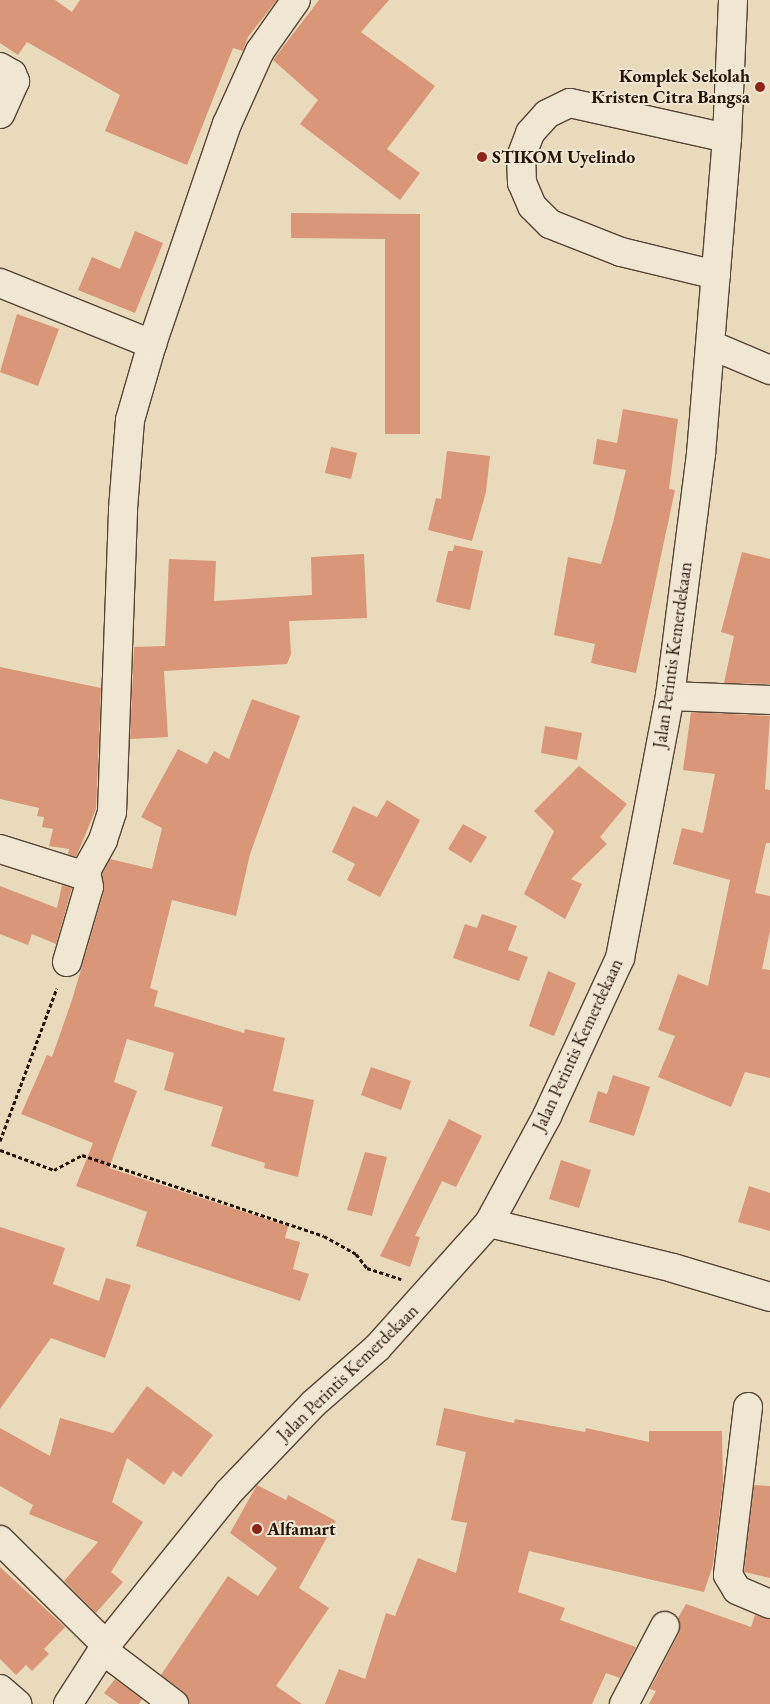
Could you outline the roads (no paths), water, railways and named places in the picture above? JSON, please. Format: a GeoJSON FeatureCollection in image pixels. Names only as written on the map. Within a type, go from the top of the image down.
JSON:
{"type":"FeatureCollection","features":[{"type":"Feature","properties":{"kind":"street"},"geometry":{"type":"LineString","coordinates":[[0,850],[68,872],[86,871],[95,860],[112,812],[129,430],[152,344],[227,124],[260,51],[296,0]]}},
{"type":"Feature","properties":{"kind":"street","name":"Jalan Perintis Kemerdekaan"},"geometry":{"type":"LineString","coordinates":[[68,1704],[105,1648],[228,1493],[433,1288],[489,1223],[547,1116],[620,958],[670,696],[711,345],[719,222],[728,138],[733,0]]}},
{"type":"Feature","properties":{"kind":"street"},"geometry":{"type":"LineString","coordinates":[[0,67],[12,74],[15,81],[0,114]]}},
{"type":"Feature","properties":{"kind":"street"},"geometry":{"type":"LineString","coordinates":[[716,275],[621,252],[550,224],[532,206],[522,183],[521,157],[530,133],[547,114],[570,103],[728,138]]}},
{"type":"Feature","properties":{"kind":"street"},"geometry":{"type":"LineString","coordinates":[[0,283],[152,344]]}},
{"type":"Feature","properties":{"kind":"street"},"geometry":{"type":"LineString","coordinates":[[711,345],[770,370]]}},
{"type":"Feature","properties":{"kind":"street"},"geometry":{"type":"LineString","coordinates":[[670,696],[770,700]]}},
{"type":"Feature","properties":{"kind":"street"},"geometry":{"type":"LineString","coordinates":[[67,962],[89,887],[86,871]]}},
{"type":"Feature","properties":{"kind":"street"},"geometry":{"type":"LineString","coordinates":[[489,1223],[673,1268],[770,1297]]}},
{"type":"Feature","properties":{"kind":"street"},"geometry":{"type":"LineString","coordinates":[[748,1407],[728,1575],[737,1590],[770,1604]]}},
{"type":"Feature","properties":{"kind":"street"},"geometry":{"type":"LineString","coordinates":[[0,1540],[105,1648],[174,1704]]}},
{"type":"Feature","properties":{"kind":"street"},"geometry":{"type":"LineString","coordinates":[[624,1704],[665,1626]]}},
{"type":"Feature","properties":{"kind":"street"},"geometry":{"type":"LineString","coordinates":[[0,1689],[17,1704]]}},
{"type":"Feature","properties":{"kind":"place","name":"Komplek Sekolah Kristen Citra Bangsa"},"geometry":{"type":"Point","coordinates":[760,87]}},
{"type":"Feature","properties":{"kind":"place","name":"STIKOM Uyelindo"},"geometry":{"type":"Point","coordinates":[482,157]}},
{"type":"Feature","properties":{"kind":"place","name":"Alfamart"},"geometry":{"type":"Point","coordinates":[257,1529]}}]}
